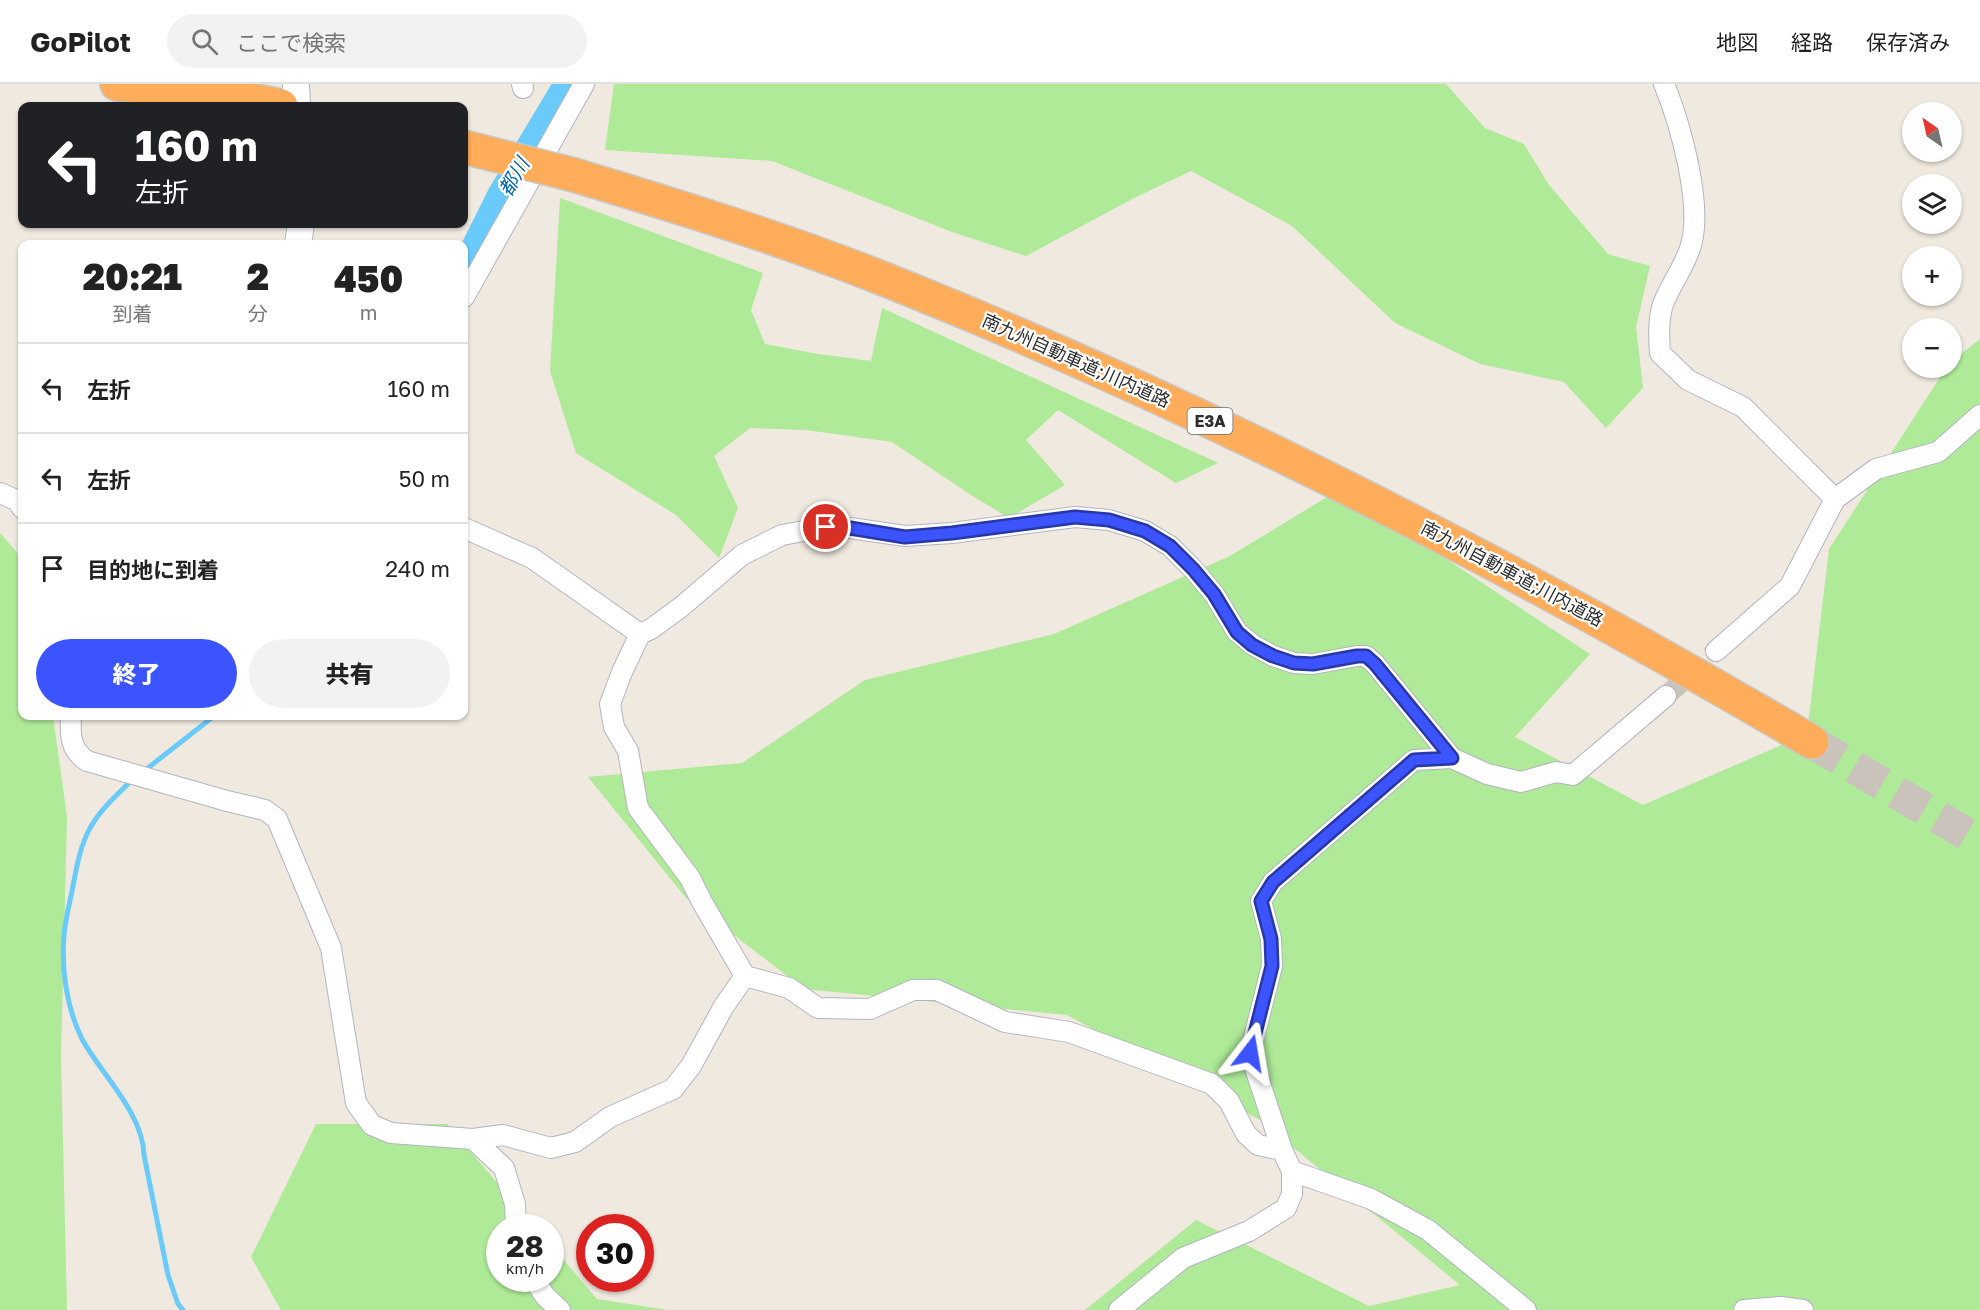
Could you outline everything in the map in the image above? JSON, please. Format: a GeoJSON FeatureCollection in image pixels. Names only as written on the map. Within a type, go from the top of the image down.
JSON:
{"type":"FeatureCollection","features":[{"type":"Feature","properties":{"kind":"highway"},"geometry":{"type":"LineString","coordinates":[[117,84],[169,86],[260,102]]}},
{"type":"Feature","properties":{"kind":"highway","name":"南九州自動車道;川内道路"},"geometry":{"type":"LineString","coordinates":[[468,148],[574,175],[681,207],[897,284],[1105,372],[1317,472],[1433,531],[1638,643],[1812,742]]}},
{"type":"Feature","properties":{"kind":"street"},"geometry":{"type":"LineString","coordinates":[[296,84],[297,102]]}},
{"type":"Feature","properties":{"kind":"street"},"geometry":{"type":"LineString","coordinates":[[468,290],[584,84]]}},
{"type":"Feature","properties":{"kind":"street"},"geometry":{"type":"LineString","coordinates":[[1664,84],[1687,157],[1696,222],[1691,246],[1662,306],[1658,328],[1660,353],[1688,380],[1743,407],[1835,499]]}},
{"type":"Feature","properties":{"kind":"street"},"geometry":{"type":"LineString","coordinates":[[1716,651],[1791,586],[1835,499],[1876,469],[1938,452],[1980,415]]}},
{"type":"Feature","properties":{"kind":"street"},"geometry":{"type":"LineString","coordinates":[[0,493],[18,501]]}},
{"type":"Feature","properties":{"kind":"street"},"geometry":{"type":"LineString","coordinates":[[1282,1150],[1258,1145],[1246,1134],[1229,1101],[1212,1084],[1069,1032],[1005,1022],[937,990],[913,990],[870,1009],[818,1008],[789,988],[745,976],[690,878],[639,808],[627,751],[614,727],[610,704],[640,634],[651,629],[681,607],[742,555],[782,535],[826,527],[850,528],[905,537],[1075,517],[1109,520],[1145,531],[1170,546],[1214,594],[1237,632],[1252,645],[1273,656],[1294,663],[1313,664],[1366,656],[1452,758],[1487,774],[1521,782],[1556,772],[1573,775],[1666,696]]}},
{"type":"Feature","properties":{"kind":"street"},"geometry":{"type":"LineString","coordinates":[[468,530],[532,558],[640,634]]}},
{"type":"Feature","properties":{"kind":"street"},"geometry":{"type":"LineString","coordinates":[[71,720],[72,745],[80,757],[87,761],[266,810],[277,819],[331,948],[356,1103],[372,1125],[391,1133],[473,1139],[503,1135],[551,1148],[575,1142],[610,1117],[673,1089],[691,1066],[724,1006],[745,976]]}},
{"type":"Feature","properties":{"kind":"street"},"geometry":{"type":"LineString","coordinates":[[1119,1310],[1183,1258],[1249,1231],[1286,1208],[1292,1194],[1292,1171],[1282,1150],[1250,1053],[1272,966],[1271,939],[1261,901],[1273,882],[1414,760],[1452,758]]}},
{"type":"Feature","properties":{"kind":"street"},"geometry":{"type":"LineString","coordinates":[[473,1139],[504,1168],[515,1204],[515,1214]]}},
{"type":"Feature","properties":{"kind":"street"},"geometry":{"type":"LineString","coordinates":[[1292,1171],[1371,1199],[1428,1230],[1526,1310]]}},
{"type":"Feature","properties":{"kind":"street"},"geometry":{"type":"LineString","coordinates":[[543,1292],[560,1310]]}},
{"type":"Feature","properties":{"kind":"street"},"geometry":{"type":"LineString","coordinates":[[1744,1310],[1781,1307],[1803,1310]]}},
{"type":"Feature","properties":{"kind":"green space"},"geometry":{"type":"Polygon","coordinates":[[[614,84],[1446,84],[1485,128],[1524,144],[1549,185],[1608,254],[1650,266],[1636,327],[1643,388],[1606,428],[1564,382],[1480,364],[1395,323],[1292,226],[1191,171],[1134,198],[1026,256],[952,232],[772,161],[605,150],[614,84]]]}},
{"type":"Feature","properties":{"kind":"green space"},"geometry":{"type":"Polygon","coordinates":[[[560,198],[763,273],[751,310],[765,344],[871,361],[882,308],[1218,463],[1176,483],[1058,410],[1026,440],[1065,485],[1009,518],[892,442],[806,430],[750,428],[714,456],[738,508],[719,558],[676,515],[576,453],[550,371],[560,198]]]}},
{"type":"Feature","properties":{"kind":"green space"},"geometry":{"type":"Polygon","coordinates":[[[1980,339],[1980,1310],[1085,1310],[1196,1220],[1369,1306],[1460,1285],[1260,1120],[1067,1015],[804,989],[686,898],[588,777],[742,763],[865,680],[1054,634],[1230,556],[1340,489],[1590,654],[1515,737],[1643,805],[1807,734],[1829,549],[1940,378],[1962,378],[1962,353],[1980,339]]]}},
{"type":"Feature","properties":{"kind":"green space"},"geometry":{"type":"Polygon","coordinates":[[[0,533],[18,553],[18,720],[54,720],[67,817],[61,1056],[67,1310],[0,1310],[0,533]]]}},
{"type":"Feature","properties":{"kind":"green space"},"geometry":{"type":"Polygon","coordinates":[[[316,1124],[447,1124],[524,1214],[486,1214],[486,1292],[564,1292],[564,1260],[576,1274],[576,1292],[591,1292],[597,1299],[668,1310],[281,1310],[251,1257],[316,1124]]]}},
{"type":"Feature","properties":{"kind":"waterway","name":"都川"},"geometry":{"type":"LineString","coordinates":[[468,264],[502,196],[569,84]]}},
{"type":"Feature","properties":{"kind":"waterway"},"geometry":{"type":"LineString","coordinates":[[144,771],[209,720]]}},
{"type":"Feature","properties":{"kind":"waterway"},"geometry":{"type":"LineString","coordinates":[[134,778],[98,816],[83,845],[65,925],[64,975],[72,1015],[82,1039],[120,1094],[137,1124],[142,1139],[168,1275],[178,1304],[183,1310]]}},
{"type":"Feature","properties":{"kind":"tunnel"},"geometry":{"type":"LineString","coordinates":[[1666,696],[1716,651]]}},
{"type":"Feature","properties":{"kind":"tunnel"},"geometry":{"type":"LineString","coordinates":[[1812,742],[1980,842]]}},
{"type":"Feature","properties":{"kind":"route"},"geometry":{"type":"LineString","coordinates":[[826,527],[850,528],[905,537],[1075,517],[1109,520],[1145,531],[1170,546],[1193,569],[1214,594],[1237,632],[1252,645],[1273,656],[1294,663],[1313,664],[1366,656],[1452,758],[1414,760],[1273,882],[1261,901],[1271,939],[1272,966],[1250,1053]]}}]}
